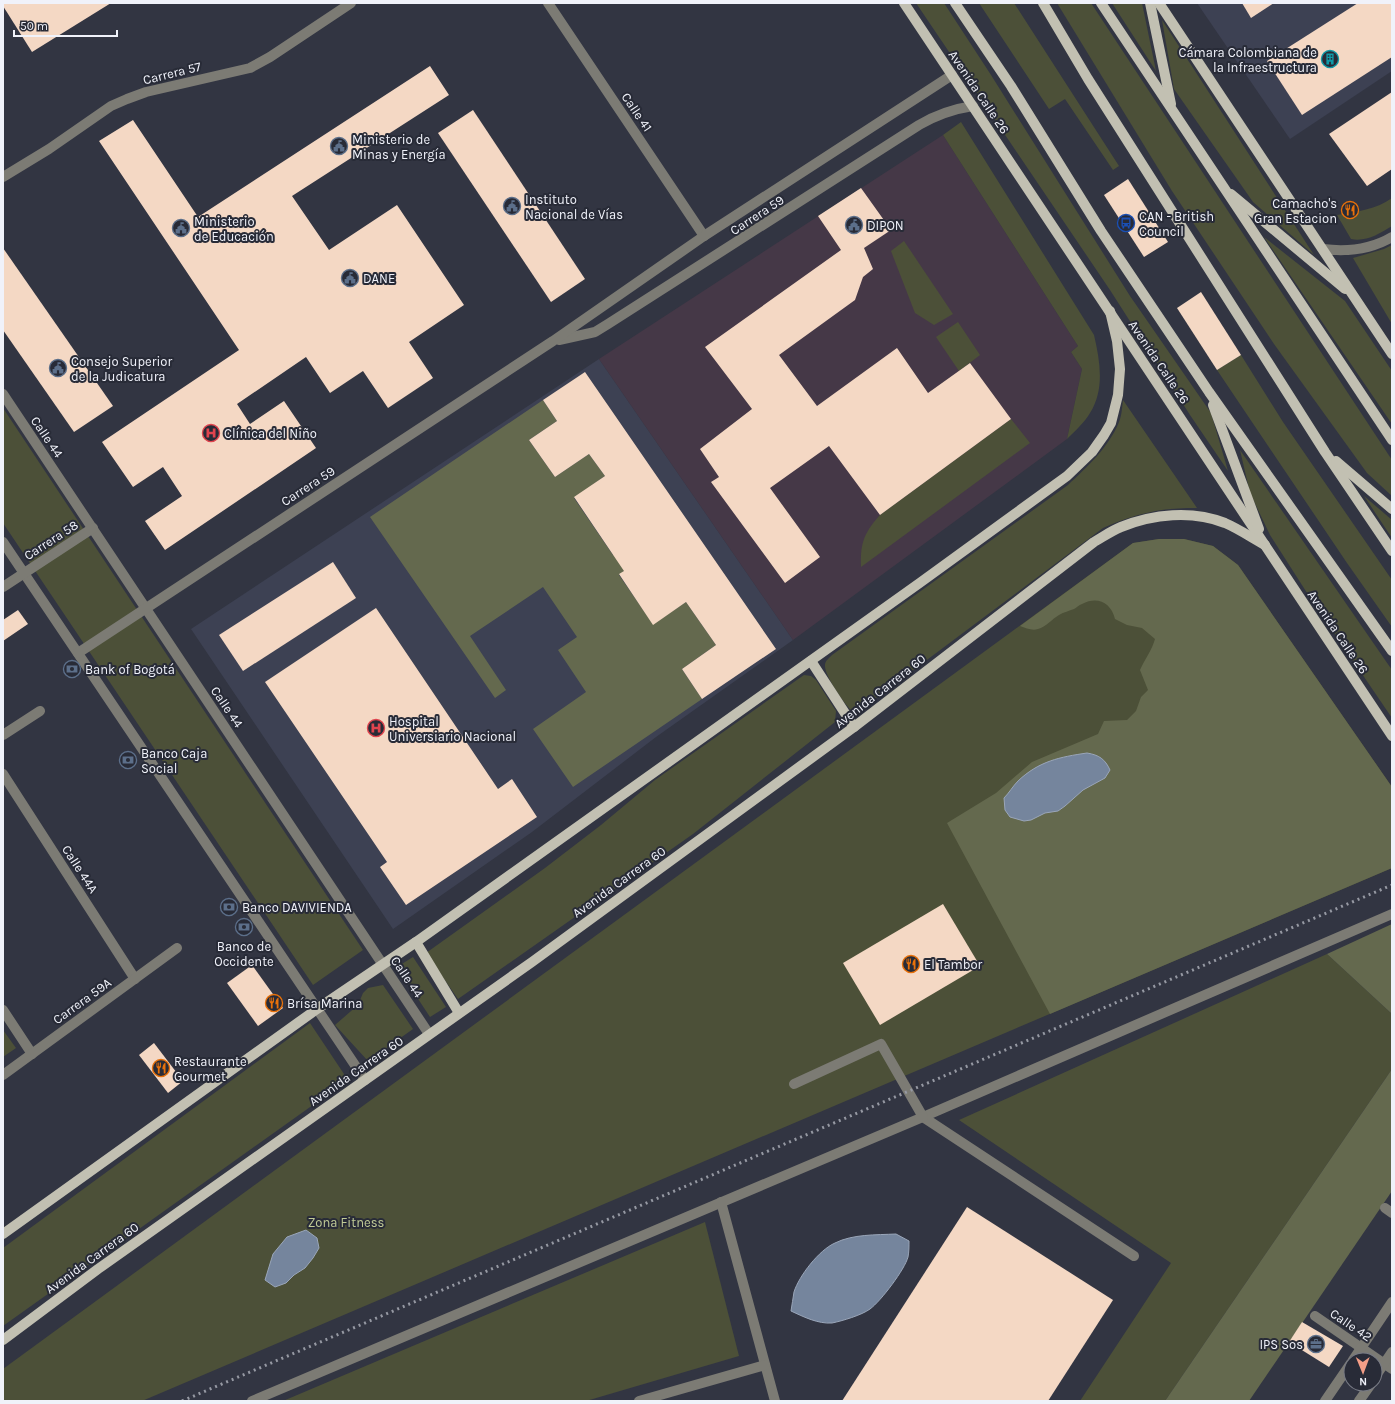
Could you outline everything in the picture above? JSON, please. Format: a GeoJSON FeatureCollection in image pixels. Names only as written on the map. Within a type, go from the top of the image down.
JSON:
{"type":"FeatureCollection","features":[{"type":"Feature","properties":{"kind":"main road","name":"Avenida Calle 26"},"geometry":{"type":"LineString","coordinates":[[904,3],[1392,736]]}},
{"type":"Feature","properties":{"kind":"main road","name":"Avenida Calle 26"},"geometry":{"type":"LineString","coordinates":[[956,3],[1011,86],[1101,231],[1208,392],[1392,651]]}},
{"type":"Feature","properties":{"kind":"main road"},"geometry":{"type":"LineString","coordinates":[[1042,3],[1092,85],[1325,452],[1392,551]]}},
{"type":"Feature","properties":{"kind":"main road"},"geometry":{"type":"LineString","coordinates":[[1101,3],[1222,187],[1392,440]]}},
{"type":"Feature","properties":{"kind":"main road"},"geometry":{"type":"LineString","coordinates":[[1150,3],[1172,110]]}},
{"type":"Feature","properties":{"kind":"main road"},"geometry":{"type":"LineString","coordinates":[[1160,3],[1392,354]]}},
{"type":"Feature","properties":{"kind":"main road"},"geometry":{"type":"LineString","coordinates":[[1222,187],[1354,296]]}},
{"type":"Feature","properties":{"kind":"main road"},"geometry":{"type":"LineString","coordinates":[[3,1234],[317,1009],[416,942],[811,661],[1067,476],[1092,452],[1111,423],[1118,395],[1120,369],[1117,341],[1110,311]]}},
{"type":"Feature","properties":{"kind":"main road"},"geometry":{"type":"LineString","coordinates":[[1208,392],[1265,545]]}},
{"type":"Feature","properties":{"kind":"main road"},"geometry":{"type":"LineString","coordinates":[[1325,452],[1392,509]]}},
{"type":"Feature","properties":{"kind":"main road","name":"Avenida Carrera 60"},"geometry":{"type":"LineString","coordinates":[[3,1340],[98,1269],[459,1013],[854,727],[1094,542],[1120,527],[1164,515],[1188,515],[1212,519],[1226,524],[1265,545]]}},
{"type":"Feature","properties":{"kind":"main road"},"geometry":{"type":"LineString","coordinates":[[811,661],[854,727]]}},
{"type":"Feature","properties":{"kind":"main road"},"geometry":{"type":"LineString","coordinates":[[416,942],[459,1013]]}},
{"type":"Feature","properties":{"kind":"street","name":"Carrera 57"},"geometry":{"type":"LineString","coordinates":[[3,177],[48,149],[111,106],[146,92],[250,68],[270,57],[351,3]]}},
{"type":"Feature","properties":{"kind":"street","name":"Calle 41"},"geometry":{"type":"LineString","coordinates":[[548,3],[704,236]]}},
{"type":"Feature","properties":{"kind":"street","name":"Carrera 59"},"geometry":{"type":"LineString","coordinates":[[78,653],[553,342],[704,236],[952,75]]}},
{"type":"Feature","properties":{"kind":"street","name":"Carrera 59"},"geometry":{"type":"LineString","coordinates":[[553,342],[595,332],[919,125],[933,117],[950,111],[973,106]]}},
{"type":"Feature","properties":{"kind":"street"},"geometry":{"type":"LineString","coordinates":[[1323,250],[1339,251],[1372,247],[1392,237]]}},
{"type":"Feature","properties":{"kind":"street","name":"Calle 44"},"geometry":{"type":"LineString","coordinates":[[3,394],[429,1034]]}},
{"type":"Feature","properties":{"kind":"street","name":"Carrera 58"},"geometry":{"type":"LineString","coordinates":[[3,587],[92,528]]}},
{"type":"Feature","properties":{"kind":"street"},"geometry":{"type":"LineString","coordinates":[[3,542],[365,1080]]}},
{"type":"Feature","properties":{"kind":"street"},"geometry":{"type":"LineString","coordinates":[[3,735],[40,711]]}},
{"type":"Feature","properties":{"kind":"street","name":"Calle 44A"},"geometry":{"type":"LineString","coordinates":[[3,774],[135,979]]}},
{"type":"Feature","properties":{"kind":"street"},"geometry":{"type":"LineString","coordinates":[[252,1401],[923,1117],[1392,914]]}},
{"type":"Feature","properties":{"kind":"street","name":"Carrera 59A"},"geometry":{"type":"LineString","coordinates":[[3,1075],[177,948]]}},
{"type":"Feature","properties":{"kind":"street"},"geometry":{"type":"LineString","coordinates":[[3,1010],[32,1054]]}},
{"type":"Feature","properties":{"kind":"street"},"geometry":{"type":"LineString","coordinates":[[794,1084],[881,1044],[923,1117],[1134,1256]]}},
{"type":"Feature","properties":{"kind":"street"},"geometry":{"type":"LineString","coordinates":[[721,1202],[775,1401]]}},
{"type":"Feature","properties":{"kind":"street"},"geometry":{"type":"LineString","coordinates":[[1358,1352],[1392,1302]]}},
{"type":"Feature","properties":{"kind":"street","name":"Calle 42"},"geometry":{"type":"LineString","coordinates":[[1315,1316],[1388,1366]]}},
{"type":"Feature","properties":{"kind":"street"},"geometry":{"type":"LineString","coordinates":[[1388,1366],[1392,1352]]}},
{"type":"Feature","properties":{"kind":"street"},"geometry":{"type":"LineString","coordinates":[[639,1401],[765,1366]]}},
{"type":"Feature","properties":{"kind":"street"},"geometry":{"type":"LineString","coordinates":[[1325,1401],[1343,1375]]}},
{"type":"Feature","properties":{"kind":"street"},"geometry":{"type":"LineString","coordinates":[[1359,1401],[1365,1392]]}},
{"type":"Feature","properties":{"kind":"shaded area"},"geometry":{"type":"Polygon","coordinates":[[[1197,3],[1392,3],[1392,71],[1290,139],[1197,3]]]}},
{"type":"Feature","properties":{"kind":"shaded area"},"geometry":{"type":"Polygon","coordinates":[[[943,135],[1078,346],[1071,352],[1082,369],[1067,439],[793,640],[599,359],[943,135]]]}},
{"type":"Feature","properties":{"kind":"shaded area"},"geometry":{"type":"Polygon","coordinates":[[[599,359],[793,640],[656,737],[532,832],[393,929],[191,629],[599,359]]]}},
{"type":"Feature","properties":{"kind":"shaded area"},"geometry":{"type":"Polygon","coordinates":[[[1087,753],[1098,756],[1104,760],[1110,770],[1105,778],[1083,790],[1058,811],[1045,813],[1031,820],[1024,821],[1010,817],[1005,810],[1004,798],[1016,783],[1026,774],[1050,761],[1087,753]]]}},
{"type":"Feature","properties":{"kind":"shaded area"},"geometry":{"type":"Polygon","coordinates":[[[306,1230],[317,1238],[319,1248],[305,1268],[294,1275],[286,1283],[275,1287],[265,1280],[273,1254],[287,1237],[306,1230]]]}},
{"type":"Feature","properties":{"kind":"shaded area"},"geometry":{"type":"Polygon","coordinates":[[[896,1234],[909,1241],[908,1257],[892,1284],[870,1309],[857,1316],[832,1323],[816,1321],[791,1311],[794,1292],[800,1279],[816,1257],[829,1246],[842,1240],[857,1236],[896,1234]]]}},
{"type":"Feature","properties":{"kind":"green space"},"geometry":{"type":"Polygon","coordinates":[[[916,3],[944,3],[1130,296],[1211,413],[1228,471],[1190,415],[1110,290],[916,3]]]}},
{"type":"Feature","properties":{"kind":"green space"},"geometry":{"type":"Polygon","coordinates":[[[979,3],[1014,3],[1119,166],[1113,170],[1065,99],[1049,109],[979,3]]]}},
{"type":"Feature","properties":{"kind":"green space"},"geometry":{"type":"Polygon","coordinates":[[[1057,3],[1091,3],[1392,460],[1392,496],[1367,473],[1274,344],[1172,191],[1057,3]]]}},
{"type":"Feature","properties":{"kind":"green space"},"geometry":{"type":"Polygon","coordinates":[[[1112,3],[1142,3],[1156,71],[1112,3]]]}},
{"type":"Feature","properties":{"kind":"green space"},"geometry":{"type":"Polygon","coordinates":[[[1162,20],[1314,255],[1253,202],[1174,89],[1162,20]]]}},
{"type":"Feature","properties":{"kind":"green space"},"geometry":{"type":"Polygon","coordinates":[[[961,122],[1094,335],[1100,375],[1098,394],[1095,404],[1088,417],[1067,439],[1082,369],[1071,352],[1078,346],[943,135],[961,122]]]}},
{"type":"Feature","properties":{"kind":"green space"},"geometry":{"type":"Polygon","coordinates":[[[1392,198],[1392,226],[1367,238],[1357,240],[1351,239],[1337,215],[1380,205],[1392,198]]]}},
{"type":"Feature","properties":{"kind":"green space"},"geometry":{"type":"Polygon","coordinates":[[[1264,237],[1345,301],[1392,371],[1392,424],[1264,237]]]}},
{"type":"Feature","properties":{"kind":"green space"},"geometry":{"type":"Polygon","coordinates":[[[904,241],[953,314],[934,325],[915,313],[891,251],[904,241]]]}},
{"type":"Feature","properties":{"kind":"green space"},"geometry":{"type":"Polygon","coordinates":[[[1392,245],[1392,324],[1353,258],[1384,249],[1392,245]]]}},
{"type":"Feature","properties":{"kind":"green space"},"geometry":{"type":"Polygon","coordinates":[[[958,322],[980,355],[959,371],[936,337],[958,322]]]}},
{"type":"Feature","properties":{"kind":"green space"},"geometry":{"type":"Polygon","coordinates":[[[1241,355],[1283,422],[1392,580],[1392,627],[1217,370],[1241,355]]]}},
{"type":"Feature","properties":{"kind":"green space"},"geometry":{"type":"Polygon","coordinates":[[[543,400],[557,421],[529,440],[555,477],[589,454],[605,476],[574,498],[613,555],[651,553],[619,575],[653,624],[686,602],[716,645],[682,669],[702,699],[573,787],[533,729],[586,692],[558,650],[577,637],[543,587],[470,636],[506,690],[495,698],[370,517],[543,400]]]}},
{"type":"Feature","properties":{"kind":"green space"},"geometry":{"type":"Polygon","coordinates":[[[1123,400],[1197,508],[1149,512],[1103,528],[860,710],[852,711],[840,696],[828,676],[825,665],[827,660],[1068,485],[1097,456],[1115,431],[1120,419],[1123,400]]]}},
{"type":"Feature","properties":{"kind":"green space"},"geometry":{"type":"Polygon","coordinates":[[[3,408],[363,950],[313,985],[3,523],[3,408]]]}},
{"type":"Feature","properties":{"kind":"green space"},"geometry":{"type":"Polygon","coordinates":[[[1011,419],[1030,443],[861,567],[861,551],[864,539],[870,527],[880,515],[1011,419]]]}},
{"type":"Feature","properties":{"kind":"green space"},"geometry":{"type":"Polygon","coordinates":[[[1240,450],[1392,670],[1392,718],[1309,596],[1270,535],[1250,493],[1240,450]]]}},
{"type":"Feature","properties":{"kind":"green space"},"geometry":{"type":"Polygon","coordinates":[[[1364,496],[1392,520],[1392,538],[1364,496]]]}},
{"type":"Feature","properties":{"kind":"green space","name":"Zona Fitness"},"geometry":{"type":"Polygon","coordinates":[[[1159,539],[1184,539],[1213,546],[1238,565],[1392,787],[1392,868],[142,1401],[3,1401],[3,1369],[1133,543],[1159,539]]]}},
{"type":"Feature","properties":{"kind":"green space"},"geometry":{"type":"Polygon","coordinates":[[[1159,539],[1184,539],[1213,546],[1238,565],[1392,787],[1392,868],[1050,1014],[947,823],[996,793],[1032,762],[1098,734],[1104,721],[1127,720],[1136,711],[1141,697],[1148,690],[1140,670],[1155,639],[1142,628],[1127,625],[1115,619],[1110,608],[1103,602],[1098,601],[1080,605],[1061,614],[1036,630],[1020,626],[1133,543],[1159,539]]]}},
{"type":"Feature","properties":{"kind":"green space"},"geometry":{"type":"Polygon","coordinates":[[[804,675],[811,676],[816,680],[836,711],[835,722],[693,834],[458,999],[426,953],[545,868],[601,825],[655,780],[804,675]]]}},
{"type":"Feature","properties":{"kind":"green space"},"geometry":{"type":"Polygon","coordinates":[[[1392,924],[1392,1014],[1327,954],[1392,924]]]}},
{"type":"Feature","properties":{"kind":"green space"},"geometry":{"type":"Polygon","coordinates":[[[1327,954],[1392,1014],[1392,1069],[1165,1401],[1080,1401],[1171,1263],[959,1120],[1327,954]]]}},
{"type":"Feature","properties":{"kind":"green space"},"geometry":{"type":"Polygon","coordinates":[[[413,957],[446,1007],[430,1017],[397,967],[413,957]]]}},
{"type":"Feature","properties":{"kind":"green space"},"geometry":{"type":"Polygon","coordinates":[[[383,985],[413,1029],[368,1061],[335,1025],[358,1005],[363,993],[368,988],[383,985]]]}},
{"type":"Feature","properties":{"kind":"green space"},"geometry":{"type":"Polygon","coordinates":[[[310,1023],[348,1080],[3,1326],[3,1248],[310,1023]]]}},
{"type":"Feature","properties":{"kind":"green space"},"geometry":{"type":"Polygon","coordinates":[[[3,1030],[16,1048],[3,1057],[3,1030]]]}},
{"type":"Feature","properties":{"kind":"green space"},"geometry":{"type":"Polygon","coordinates":[[[1392,1069],[1392,1191],[1249,1401],[1165,1401],[1392,1069]]]}},
{"type":"Feature","properties":{"kind":"green space"},"geometry":{"type":"Polygon","coordinates":[[[705,1222],[739,1356],[586,1401],[283,1401],[705,1222]]]}},
{"type":"Feature","properties":{"kind":"building"},"geometry":{"type":"Polygon","coordinates":[[[3,3],[111,3],[32,52],[3,6],[3,3]]]}},
{"type":"Feature","properties":{"kind":"building"},"geometry":{"type":"Polygon","coordinates":[[[1242,3],[1274,3],[1251,18],[1242,3]]]}},
{"type":"Feature","properties":{"kind":"building","name":"Cámara Colombiana de la Infraestructura"},"geometry":{"type":"Polygon","coordinates":[[[1358,3],[1392,3],[1392,57],[1302,115],[1267,61],[1358,3]]]}},
{"type":"Feature","properties":{"kind":"building"},"geometry":{"type":"Polygon","coordinates":[[[430,66],[449,95],[292,196],[329,250],[397,205],[464,305],[409,342],[433,378],[388,408],[363,371],[330,393],[306,357],[237,404],[250,424],[284,401],[316,448],[165,550],[145,521],[182,496],[163,467],[133,487],[102,442],[239,350],[99,141],[133,120],[198,217],[430,66]]]}},
{"type":"Feature","properties":{"kind":"building"},"geometry":{"type":"Polygon","coordinates":[[[1392,92],[1392,169],[1367,186],[1329,134],[1392,92]]]}},
{"type":"Feature","properties":{"kind":"building","name":"Instituto Nacional de Vías"},"geometry":{"type":"Polygon","coordinates":[[[473,110],[585,279],[551,302],[438,133],[473,110]]]}},
{"type":"Feature","properties":{"kind":"building","name":"CAN - British Council"},"geometry":{"type":"Polygon","coordinates":[[[1128,179],[1168,242],[1144,257],[1104,195],[1128,179]]]}},
{"type":"Feature","properties":{"kind":"building"},"geometry":{"type":"Polygon","coordinates":[[[861,188],[891,230],[864,248],[873,269],[863,277],[855,300],[779,355],[817,406],[897,348],[928,393],[970,363],[1011,419],[880,515],[829,446],[770,488],[820,557],[785,583],[711,482],[719,477],[700,449],[752,409],[705,347],[841,250],[818,216],[861,188]]]}},
{"type":"Feature","properties":{"kind":"building","name":"Consejo Superior de la Judicatura"},"geometry":{"type":"Polygon","coordinates":[[[3,248],[113,406],[74,432],[3,330],[3,248]]]}},
{"type":"Feature","properties":{"kind":"building"},"geometry":{"type":"Polygon","coordinates":[[[1201,292],[1241,355],[1217,370],[1177,308],[1201,292]]]}},
{"type":"Feature","properties":{"kind":"building"},"geometry":{"type":"Polygon","coordinates":[[[585,372],[776,649],[702,699],[682,669],[716,645],[686,602],[653,625],[619,574],[624,571],[574,497],[605,476],[589,454],[555,477],[529,440],[557,421],[543,400],[585,372]]]}},
{"type":"Feature","properties":{"kind":"building"},"geometry":{"type":"Polygon","coordinates":[[[333,562],[356,598],[243,671],[219,635],[333,562]]]}},
{"type":"Feature","properties":{"kind":"building","name":"Hospital Universiario Nacional"},"geometry":{"type":"Polygon","coordinates":[[[376,608],[498,789],[512,779],[537,817],[406,905],[380,867],[387,862],[265,682],[376,608]]]}},
{"type":"Feature","properties":{"kind":"building"},"geometry":{"type":"Polygon","coordinates":[[[18,610],[28,624],[3,641],[3,620],[18,610]]]}},
{"type":"Feature","properties":{"kind":"building","name":"El Tambor"},"geometry":{"type":"Polygon","coordinates":[[[943,904],[980,966],[880,1025],[843,963],[943,904]]]}},
{"type":"Feature","properties":{"kind":"building"},"geometry":{"type":"Polygon","coordinates":[[[252,965],[283,1008],[258,1026],[227,983],[252,965]]]}},
{"type":"Feature","properties":{"kind":"building","name":"Restaurante Gourmet"},"geometry":{"type":"Polygon","coordinates":[[[154,1043],[183,1081],[168,1093],[139,1055],[154,1043]]]}},
{"type":"Feature","properties":{"kind":"building"},"geometry":{"type":"Polygon","coordinates":[[[967,1207],[1113,1300],[1048,1401],[842,1401],[967,1207]]]}},
{"type":"Feature","properties":{"kind":"building","name":"IPS Sos"},"geometry":{"type":"Polygon","coordinates":[[[1302,1322],[1343,1346],[1329,1367],[1289,1342],[1302,1322]]]}},
{"type":"Feature","properties":{"kind":"railway"},"geometry":{"type":"LineString","coordinates":[[182,1401],[1392,885]]}},
{"type":"Feature","properties":{"kind":"place","name":"Cámara Colombiana de la Infraestructura"},"geometry":{"type":"Point","coordinates":[1330,59]}},
{"type":"Feature","properties":{"kind":"place","name":"Ministerio de Minas y Energía"},"geometry":{"type":"Point","coordinates":[339,146]}},
{"type":"Feature","properties":{"kind":"place","name":"Instituto Nacional de Vías"},"geometry":{"type":"Point","coordinates":[512,206]}},
{"type":"Feature","properties":{"kind":"place","name":"Camacho's Gran Estacion"},"geometry":{"type":"Point","coordinates":[1350,210]}},
{"type":"Feature","properties":{"kind":"place","name":"CAN - British Council"},"geometry":{"type":"Point","coordinates":[1126,223]}},
{"type":"Feature","properties":{"kind":"place","name":"DIPON"},"geometry":{"type":"Point","coordinates":[854,225]}},
{"type":"Feature","properties":{"kind":"place","name":"Ministerio de Educación"},"geometry":{"type":"Point","coordinates":[181,228]}},
{"type":"Feature","properties":{"kind":"place","name":"DANE"},"geometry":{"type":"Point","coordinates":[350,278]}},
{"type":"Feature","properties":{"kind":"place","name":"Consejo Superior de la Judicatura"},"geometry":{"type":"Point","coordinates":[58,368]}},
{"type":"Feature","properties":{"kind":"place","name":"Clínica del Niño"},"geometry":{"type":"Point","coordinates":[211,433]}},
{"type":"Feature","properties":{"kind":"place","name":"Bank of Bogotá"},"geometry":{"type":"Point","coordinates":[72,669]}},
{"type":"Feature","properties":{"kind":"place","name":"Hospital Universiario Nacional"},"geometry":{"type":"Point","coordinates":[376,728]}},
{"type":"Feature","properties":{"kind":"place","name":"Banco Caja Social"},"geometry":{"type":"Point","coordinates":[128,760]}},
{"type":"Feature","properties":{"kind":"place","name":"Banco DAVIVIENDA"},"geometry":{"type":"Point","coordinates":[229,907]}},
{"type":"Feature","properties":{"kind":"place","name":"Banco de Occidente"},"geometry":{"type":"Point","coordinates":[244,927]}},
{"type":"Feature","properties":{"kind":"place","name":"El Tambor"},"geometry":{"type":"Point","coordinates":[911,964]}},
{"type":"Feature","properties":{"kind":"place","name":"Brísa Marina"},"geometry":{"type":"Point","coordinates":[274,1003]}},
{"type":"Feature","properties":{"kind":"place","name":"Restaurante Gourmet"},"geometry":{"type":"Point","coordinates":[161,1068]}},
{"type":"Feature","properties":{"kind":"place","name":"IPS Sos"},"geometry":{"type":"Point","coordinates":[1316,1344]}}]}
